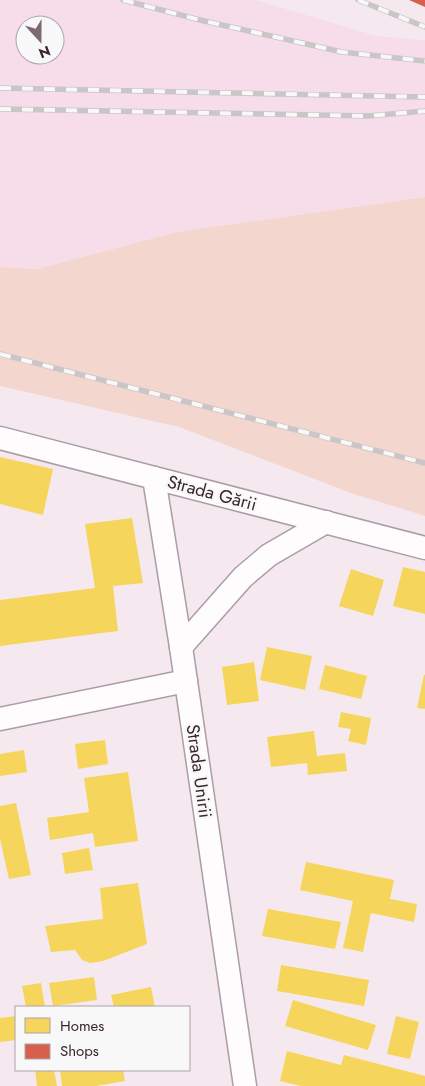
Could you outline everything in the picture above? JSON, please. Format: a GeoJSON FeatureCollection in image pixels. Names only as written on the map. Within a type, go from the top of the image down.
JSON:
{"type":"FeatureCollection","features":[{"type":"Feature","properties":{"kind":"street","name":"Strada Gării"},"geometry":{"type":"LineString","coordinates":[[0,438],[425,548]]}},
{"type":"Feature","properties":{"kind":"street","name":"Strada Unirii"},"geometry":{"type":"LineString","coordinates":[[154,478],[186,680],[245,1086]]}},
{"type":"Feature","properties":{"kind":"street"},"geometry":{"type":"LineString","coordinates":[[181,647],[243,576],[269,555],[326,522]]}},
{"type":"Feature","properties":{"kind":"street"},"geometry":{"type":"LineString","coordinates":[[0,719],[186,680]]}},
{"type":"Feature","properties":{"kind":"shaded area"},"geometry":{"type":"Polygon","coordinates":[[[0,0],[256,0],[376,36],[425,40],[425,197],[177,232],[37,269],[0,267],[0,0]]]}},
{"type":"Feature","properties":{"kind":"shaded area"},"geometry":{"type":"Polygon","coordinates":[[[425,197],[425,516],[351,493],[179,427],[0,386],[0,267],[37,269],[177,232],[425,197]]]}},
{"type":"Feature","properties":{"kind":"building: Homes"},"geometry":{"type":"Polygon","coordinates":[[[0,457],[53,469],[43,515],[0,504],[0,457]]]}},
{"type":"Feature","properties":{"kind":"building: Homes"},"geometry":{"type":"Polygon","coordinates":[[[132,518],[143,583],[113,586],[118,631],[0,646],[0,600],[95,588],[85,524],[132,518]]]}},
{"type":"Feature","properties":{"kind":"building: Homes"},"geometry":{"type":"Polygon","coordinates":[[[403,567],[425,572],[425,614],[393,606],[403,567]]]}},
{"type":"Feature","properties":{"kind":"building: Homes"},"geometry":{"type":"Polygon","coordinates":[[[351,569],[384,580],[373,616],[339,606],[351,569]]]}},
{"type":"Feature","properties":{"kind":"building: Homes"},"geometry":{"type":"Polygon","coordinates":[[[267,647],[312,656],[305,690],[260,680],[267,647]]]}},
{"type":"Feature","properties":{"kind":"building: Homes"},"geometry":{"type":"Polygon","coordinates":[[[254,662],[259,701],[227,705],[222,667],[254,662]]]}},
{"type":"Feature","properties":{"kind":"building: Homes"},"geometry":{"type":"Polygon","coordinates":[[[325,665],[367,676],[361,699],[319,689],[325,665]]]}},
{"type":"Feature","properties":{"kind":"building: Homes"},"geometry":{"type":"Polygon","coordinates":[[[425,675],[425,709],[417,708],[425,675]]]}},
{"type":"Feature","properties":{"kind":"building: Homes"},"geometry":{"type":"Polygon","coordinates":[[[341,712],[371,718],[366,745],[348,741],[351,729],[338,727],[341,712]]]}},
{"type":"Feature","properties":{"kind":"building: Homes"},"geometry":{"type":"Polygon","coordinates":[[[314,731],[317,756],[345,753],[347,771],[308,775],[307,763],[271,767],[267,737],[314,731]]]}},
{"type":"Feature","properties":{"kind":"building: Homes"},"geometry":{"type":"Polygon","coordinates":[[[105,740],[108,764],[78,769],[75,744],[105,740]]]}},
{"type":"Feature","properties":{"kind":"building: Homes"},"geometry":{"type":"Polygon","coordinates":[[[24,750],[27,772],[0,776],[0,754],[24,750]]]}},
{"type":"Feature","properties":{"kind":"building: Homes"},"geometry":{"type":"Polygon","coordinates":[[[128,772],[138,841],[95,847],[93,833],[50,840],[47,818],[89,812],[84,778],[128,772]]]}},
{"type":"Feature","properties":{"kind":"building: Homes"},"geometry":{"type":"Polygon","coordinates":[[[16,803],[31,875],[9,879],[0,839],[0,806],[16,803]]]}},
{"type":"Feature","properties":{"kind":"building: Homes"},"geometry":{"type":"Polygon","coordinates":[[[89,848],[93,870],[65,874],[62,853],[89,848]]]}},
{"type":"Feature","properties":{"kind":"building: Homes"},"geometry":{"type":"Polygon","coordinates":[[[306,862],[394,880],[390,899],[417,904],[414,922],[371,913],[363,952],[343,948],[353,901],[300,890],[306,862]]]}},
{"type":"Feature","properties":{"kind":"building: Homes"},"geometry":{"type":"Polygon","coordinates":[[[138,883],[147,944],[103,961],[90,963],[82,960],[75,950],[51,952],[45,926],[103,919],[100,888],[138,883]]]}},
{"type":"Feature","properties":{"kind":"building: Homes"},"geometry":{"type":"Polygon","coordinates":[[[268,909],[341,922],[335,949],[262,936],[268,909]]]}},
{"type":"Feature","properties":{"kind":"building: Homes"},"geometry":{"type":"Polygon","coordinates":[[[281,965],[369,980],[364,1006],[277,991],[281,965]]]}},
{"type":"Feature","properties":{"kind":"building: Homes"},"geometry":{"type":"Polygon","coordinates":[[[94,977],[97,1000],[53,1006],[49,983],[94,977]]]}},
{"type":"Feature","properties":{"kind":"building: Homes"},"geometry":{"type":"Polygon","coordinates":[[[41,983],[45,1006],[26,1006],[22,986],[41,983]]]}},
{"type":"Feature","properties":{"kind":"building: Homes"},"geometry":{"type":"Polygon","coordinates":[[[151,987],[155,1006],[114,1006],[111,995],[151,987]]]}},
{"type":"Feature","properties":{"kind":"building: Homes"},"geometry":{"type":"Polygon","coordinates":[[[293,1000],[376,1025],[368,1050],[285,1026],[293,1000]]]}},
{"type":"Feature","properties":{"kind":"building: Homes"},"geometry":{"type":"Polygon","coordinates":[[[15,1016],[15,1040],[0,1042],[0,1018],[15,1016]]]}},
{"type":"Feature","properties":{"kind":"building: Homes"},"geometry":{"type":"Polygon","coordinates":[[[396,1016],[419,1022],[410,1059],[387,1054],[396,1016]]]}},
{"type":"Feature","properties":{"kind":"building: Homes"},"geometry":{"type":"Polygon","coordinates":[[[287,1051],[341,1065],[344,1055],[425,1076],[425,1086],[301,1086],[280,1081],[287,1051]]]}},
{"type":"Feature","properties":{"kind":"building: Homes"},"geometry":{"type":"Polygon","coordinates":[[[35,1071],[54,1071],[57,1086],[37,1086],[35,1071]]]}},
{"type":"Feature","properties":{"kind":"building: Homes"},"geometry":{"type":"Polygon","coordinates":[[[60,1071],[123,1071],[125,1081],[96,1086],[62,1086],[60,1071]]]}},
{"type":"Feature","properties":{"kind":"building: Shops"},"geometry":{"type":"Polygon","coordinates":[[[409,0],[425,0],[425,7],[409,0]]]}},
{"type":"Feature","properties":{"kind":"railway"},"geometry":{"type":"LineString","coordinates":[[123,0],[200,20],[342,52],[425,61]]}},
{"type":"Feature","properties":{"kind":"railway"},"geometry":{"type":"LineString","coordinates":[[358,0],[425,27]]}},
{"type":"Feature","properties":{"kind":"railway"},"geometry":{"type":"LineString","coordinates":[[0,88],[425,97]]}},
{"type":"Feature","properties":{"kind":"railway"},"geometry":{"type":"LineString","coordinates":[[0,109],[368,116],[425,111]]}},
{"type":"Feature","properties":{"kind":"railway"},"geometry":{"type":"LineString","coordinates":[[0,354],[425,463]]}}]}
